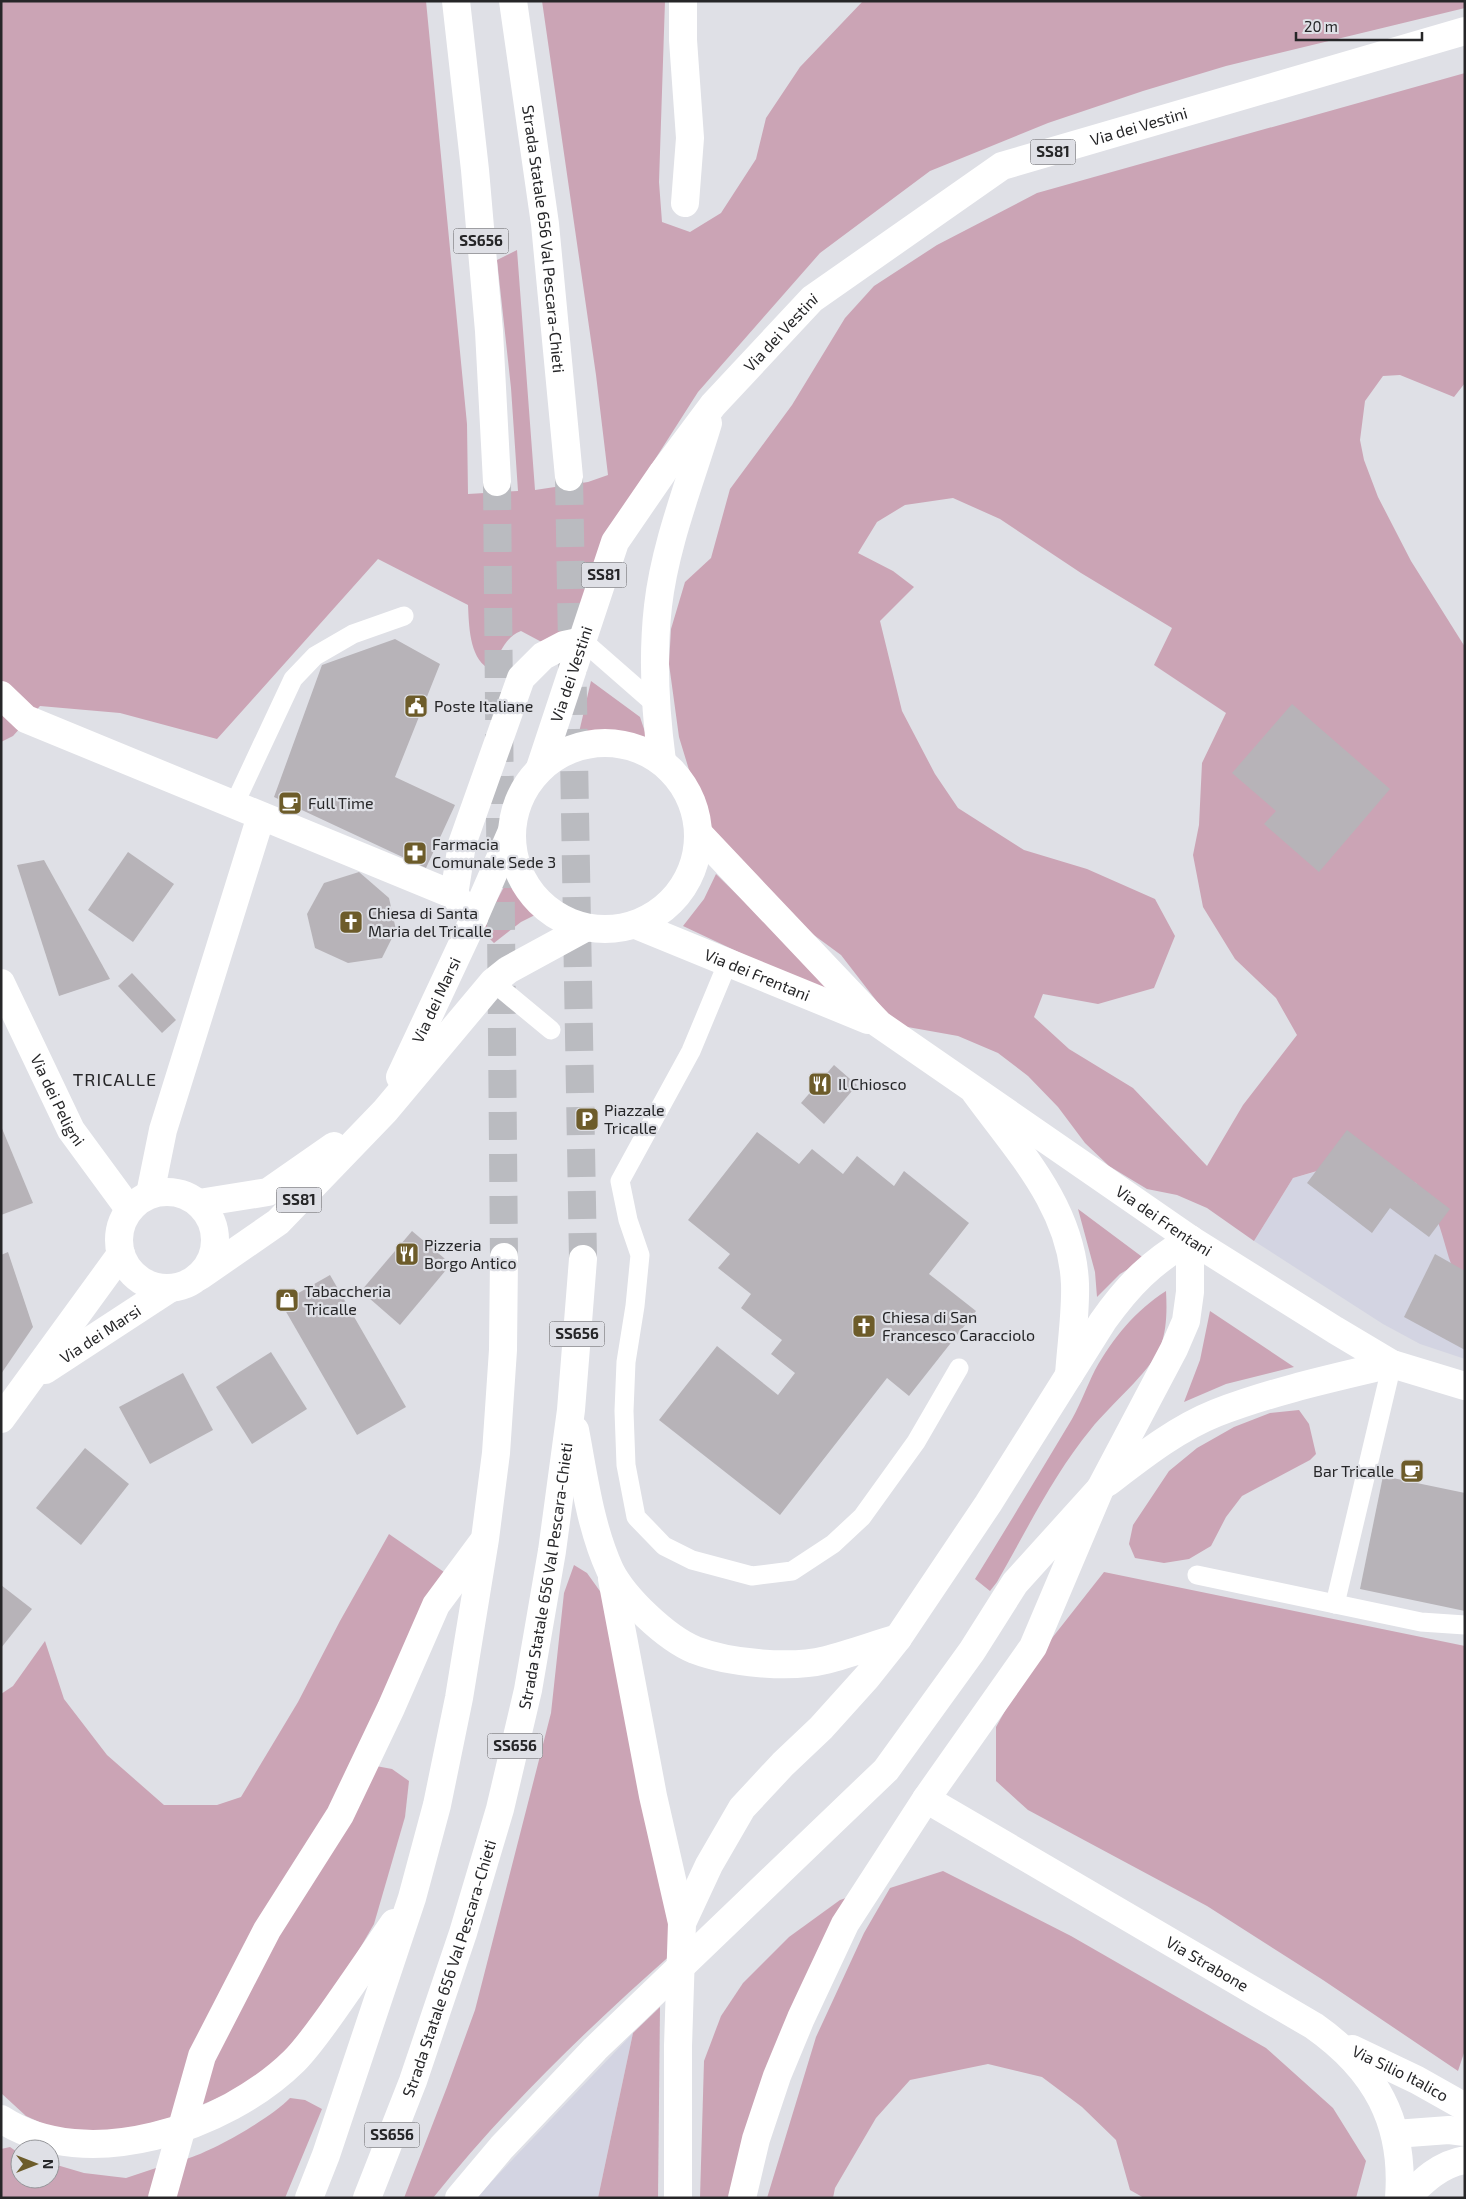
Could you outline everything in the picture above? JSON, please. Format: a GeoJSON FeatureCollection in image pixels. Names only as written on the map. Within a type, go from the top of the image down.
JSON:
{"type":"FeatureCollection","features":[{"type":"Feature","properties":{"kind":"main road","name":"SS656"},"geometry":{"type":"LineString","coordinates":[[456,1],[475,170],[488,321],[497,482]]}},
{"type":"Feature","properties":{"kind":"main road","name":"Strada Statale 656 Val Pescara-Chieti"},"geometry":{"type":"LineString","coordinates":[[513,1],[545,224],[569,477]]}},
{"type":"Feature","properties":{"kind":"main road"},"geometry":{"type":"LineString","coordinates":[[683,1],[683,40],[690,138],[685,203]]}},
{"type":"Feature","properties":{"kind":"main road","name":"Via dei Vestini"},"geometry":{"type":"LineString","coordinates":[[540,768],[615,542],[663,472],[713,405],[812,299],[1002,166],[1465,32]]}},
{"type":"Feature","properties":{"kind":"main road","name":"Via dei Vestini"},"geometry":{"type":"LineString","coordinates":[[662,761],[655,704],[654,657],[661,588],[668,553],[713,405]]}},
{"type":"Feature","properties":{"kind":"main road"},"geometry":{"type":"LineString","coordinates":[[454,895],[462,844],[521,678],[543,656],[564,645],[583,641]]}},
{"type":"Feature","properties":{"kind":"main road"},"geometry":{"type":"LineString","coordinates":[[1,695],[26,720],[454,895],[474,918]]}},
{"type":"Feature","properties":{"kind":"main road","name":"SS81"},"geometry":{"type":"LineString","coordinates":[[613,742],[639,748],[662,761],[681,782],[690,798],[694,807],[699,834],[695,863],[682,889],[662,911],[636,925],[611,930],[586,928],[555,916],[531,894],[516,865],[511,833],[514,809],[524,787],[540,768],[561,752],[586,744],[613,742]]}},
{"type":"Feature","properties":{"kind":"main road"},"geometry":{"type":"LineString","coordinates":[[139,1202],[165,1191],[181,1193],[199,1203],[210,1216],[214,1231],[215,1247],[210,1262],[200,1276],[181,1287],[169,1289],[153,1287],[139,1280],[128,1268],[121,1254],[119,1238],[122,1223],[139,1202],[261,816]]}},
{"type":"Feature","properties":{"kind":"main road","name":"Via dei Marsi"},"geometry":{"type":"LineString","coordinates":[[199,1203],[268,1192],[385,1111],[511,833]]}},
{"type":"Feature","properties":{"kind":"main road","name":"Via dei Frentani"},"geometry":{"type":"LineString","coordinates":[[699,834],[879,1024]]}},
{"type":"Feature","properties":{"kind":"main road","name":"Via dei Frentani"},"geometry":{"type":"LineString","coordinates":[[636,925],[879,1024],[1190,1239],[1392,1364],[1465,1386]]}},
{"type":"Feature","properties":{"kind":"main road","name":"Via dei Marsi"},"geometry":{"type":"LineString","coordinates":[[200,1276],[278,1222],[385,1111],[493,982],[508,970],[586,928]]}},
{"type":"Feature","properties":{"kind":"main road","name":"Via dei Peligni"},"geometry":{"type":"LineString","coordinates":[[1,983],[72,1130],[139,1202]]}},
{"type":"Feature","properties":{"kind":"main road"},"geometry":{"type":"LineString","coordinates":[[971,1087],[1046,1188],[1066,1233],[1075,1284],[1068,1378]]}},
{"type":"Feature","properties":{"kind":"main road"},"geometry":{"type":"LineString","coordinates":[[682,1923],[709,1865],[742,1808],[783,1764],[821,1728],[867,1677],[898,1638],[988,1504],[1103,1320],[1122,1294],[1141,1274],[1163,1256],[1190,1239]]}},
{"type":"Feature","properties":{"kind":"main road"},"geometry":{"type":"LineString","coordinates":[[742,2198],[756,2139],[777,2076],[805,2009],[845,1924],[926,1799],[1033,1647],[1100,1489],[1174,1349],[1186,1321],[1190,1292],[1190,1239]]}},
{"type":"Feature","properties":{"kind":"main road","name":"Via dei Marsi"},"geometry":{"type":"LineString","coordinates":[[1,1419],[121,1254]]}},
{"type":"Feature","properties":{"kind":"main road"},"geometry":{"type":"LineString","coordinates":[[309,2198],[326,2154],[412,1898],[437,1805],[459,1698],[485,1539],[496,1453],[501,1384],[504,1257]]}},
{"type":"Feature","properties":{"kind":"main road","name":"Strada Statale 656 Val Pescara-Chieti"},"geometry":{"type":"LineString","coordinates":[[367,2198],[416,2072],[463,1933],[500,1809],[528,1690],[552,1551],[571,1410],[583,1259]]}},
{"type":"Feature","properties":{"kind":"main road","name":"Via dei Marsi"},"geometry":{"type":"LineString","coordinates":[[31,1379],[169,1289]]}},
{"type":"Feature","properties":{"kind":"main road"},"geometry":{"type":"LineString","coordinates":[[459,2198],[502,2147],[595,2048],[886,1770],[972,1651],[1015,1583],[1100,1489],[1154,1446],[1214,1414],[1279,1392],[1392,1364]]}},
{"type":"Feature","properties":{"kind":"main road"},"geometry":{"type":"LineString","coordinates":[[571,1410],[593,1524],[611,1571],[653,1796],[682,1923],[678,2046],[678,2198]]}},
{"type":"Feature","properties":{"kind":"main road"},"geometry":{"type":"LineString","coordinates":[[162,2198],[202,2056],[266,1930],[340,1814],[391,1708],[436,1605],[485,1539]]}},
{"type":"Feature","properties":{"kind":"main road"},"geometry":{"type":"LineString","coordinates":[[611,1571],[631,1600],[653,1623],[694,1650],[746,1662],[785,1665],[825,1660],[898,1638]]}},
{"type":"Feature","properties":{"kind":"main road","name":"Via Strabone"},"geometry":{"type":"LineString","coordinates":[[926,1799],[1335,2040],[1368,2076],[1389,2114],[1395,2134],[1401,2178],[1399,2198]]}},
{"type":"Feature","properties":{"kind":"main road"},"geometry":{"type":"LineString","coordinates":[[1,2119],[16,2129],[40,2138],[69,2142],[111,2142],[152,2136],[193,2124],[231,2107],[266,2084],[294,2061],[314,2036],[412,1898]]}},
{"type":"Feature","properties":{"kind":"main road","name":"Via Silio Italico"},"geometry":{"type":"LineString","coordinates":[[1335,2040],[1417,2080],[1465,2107]]}},
{"type":"Feature","properties":{"kind":"main road"},"geometry":{"type":"LineString","coordinates":[[1395,2134],[1449,2130],[1465,2132]]}},
{"type":"Feature","properties":{"kind":"main road"},"geometry":{"type":"LineString","coordinates":[[1406,2198],[1438,2170],[1456,2161],[1465,2160]]}},
{"type":"Feature","properties":{"kind":"lane"},"geometry":{"type":"LineString","coordinates":[[234,805],[293,679],[315,656],[330,647],[353,634],[404,616]]}},
{"type":"Feature","properties":{"kind":"lane"},"geometry":{"type":"LineString","coordinates":[[583,641],[655,704]]}},
{"type":"Feature","properties":{"kind":"lane"},"geometry":{"type":"LineString","coordinates":[[728,962],[691,1051],[620,1181],[628,1220],[640,1255],[636,1306],[626,1362],[624,1411],[626,1465],[636,1517],[664,1546],[692,1560],[752,1576],[792,1571],[833,1544],[862,1517],[916,1442],[959,1368]]}},
{"type":"Feature","properties":{"kind":"lane"},"geometry":{"type":"LineString","coordinates":[[493,982],[551,1030]]}},
{"type":"Feature","properties":{"kind":"lane"},"geometry":{"type":"LineString","coordinates":[[1335,1604],[1392,1364]]}},
{"type":"Feature","properties":{"kind":"lane"},"geometry":{"type":"LineString","coordinates":[[1197,1575],[1421,1622],[1465,1626]]}},
{"type":"Feature","properties":{"kind":"shaded area"},"geometry":{"type":"Polygon","coordinates":[[[1,1],[426,1],[467,424],[468,494],[518,491],[511,388],[497,260],[517,250],[535,490],[588,482],[608,475],[596,375],[542,1],[665,1],[659,182],[662,222],[690,232],[721,213],[756,159],[766,118],[800,67],[863,1],[1465,1],[1465,8],[1226,66],[1143,91],[1048,123],[930,171],[820,253],[698,392],[645,475],[566,655],[521,631],[506,642],[488,668],[477,656],[471,640],[468,605],[378,559],[217,739],[120,713],[40,706],[13,736],[1,742],[1,1]]]}},
{"type":"Feature","properties":{"kind":"shaded area"},"geometry":{"type":"Polygon","coordinates":[[[1465,73],[1465,383],[1454,397],[1400,375],[1383,376],[1365,401],[1360,440],[1364,460],[1378,497],[1411,561],[1465,647],[1465,1289],[1454,1272],[1434,1213],[1416,1183],[1369,1169],[1317,1171],[1293,1178],[1254,1241],[1207,1208],[1177,1195],[1147,1189],[1109,1166],[1085,1143],[1058,1107],[1028,1076],[998,1053],[958,1036],[902,1026],[882,1008],[841,955],[788,916],[737,865],[704,819],[679,737],[669,664],[671,629],[685,582],[711,558],[730,489],[792,405],[845,318],[874,286],[937,245],[1037,193],[1465,73]],[[953,498],[905,505],[877,522],[858,553],[893,571],[914,587],[880,621],[902,711],[935,774],[958,808],[1024,850],[1087,869],[1155,899],[1175,936],[1154,988],[1098,1004],[1043,994],[1034,1017],[1069,1049],[1133,1088],[1207,1166],[1243,1105],[1297,1035],[1276,998],[1235,959],[1203,907],[1193,855],[1199,825],[1202,763],[1226,713],[1154,665],[1172,628],[1081,573],[1000,519],[953,498]]]}},
{"type":"Feature","properties":{"kind":"shaded area"},"geometry":{"type":"Polygon","coordinates":[[[591,681],[640,717],[647,738],[595,737],[577,741],[591,681]]]}},
{"type":"Feature","properties":{"kind":"shaded area"},"geometry":{"type":"Polygon","coordinates":[[[513,870],[528,899],[543,911],[521,922],[494,943],[481,930],[513,870]]]}},
{"type":"Feature","properties":{"kind":"shaded area"},"geometry":{"type":"Polygon","coordinates":[[[716,874],[842,998],[809,985],[683,926],[704,899],[716,874]]]}},
{"type":"Feature","properties":{"kind":"shaded area"},"geometry":{"type":"Polygon","coordinates":[[[1347,1130],[1450,1209],[1465,1236],[1465,1359],[1420,1344],[1383,1324],[1254,1241],[1293,1178],[1315,1172],[1347,1130]]]}},
{"type":"Feature","properties":{"kind":"shaded area"},"geometry":{"type":"Polygon","coordinates":[[[1078,1209],[1145,1259],[1120,1274],[1097,1297],[1095,1272],[1078,1209]]]}},
{"type":"Feature","properties":{"kind":"shaded area"},"geometry":{"type":"Polygon","coordinates":[[[1166,1291],[1164,1334],[1155,1358],[1099,1420],[1064,1465],[990,1591],[975,1579],[1072,1419],[1095,1370],[1117,1336],[1144,1307],[1166,1291]]]}},
{"type":"Feature","properties":{"kind":"shaded area"},"geometry":{"type":"Polygon","coordinates":[[[1210,1311],[1294,1367],[1226,1384],[1184,1402],[1200,1360],[1210,1311]]]}},
{"type":"Feature","properties":{"kind":"shaded area"},"geometry":{"type":"Polygon","coordinates":[[[1299,1410],[1309,1424],[1316,1454],[1310,1460],[1242,1496],[1226,1517],[1211,1546],[1189,1559],[1164,1563],[1135,1558],[1129,1544],[1133,1525],[1169,1471],[1197,1448],[1234,1427],[1270,1413],[1299,1410]]]}},
{"type":"Feature","properties":{"kind":"shaded area"},"geometry":{"type":"Polygon","coordinates":[[[389,1534],[444,1572],[181,2115],[106,2135],[57,2130],[26,2116],[1,2093],[1,1694],[13,1686],[45,1641],[64,1699],[107,1755],[164,1805],[217,1805],[241,1797],[298,1702],[340,1621],[389,1534]]]}},
{"type":"Feature","properties":{"kind":"shaded area"},"geometry":{"type":"Polygon","coordinates":[[[574,1565],[587,1573],[602,1594],[674,1952],[548,2070],[489,2132],[433,2198],[404,2198],[475,2010],[551,1713],[564,1593],[574,1565]]]}},
{"type":"Feature","properties":{"kind":"shaded area"},"geometry":{"type":"Polygon","coordinates":[[[1104,1572],[1465,1646],[1465,2050],[1458,2071],[1323,1980],[1207,1906],[1028,1810],[996,1781],[996,1727],[1030,1666],[1104,1572]]]}},
{"type":"Feature","properties":{"kind":"shaded area"},"geometry":{"type":"Polygon","coordinates":[[[376,1766],[392,1769],[409,1781],[405,1817],[374,1924],[333,1995],[294,2048],[237,2090],[194,2108],[233,2014],[376,1766]]]}},
{"type":"Feature","properties":{"kind":"shaded area"},"geometry":{"type":"Polygon","coordinates":[[[943,1871],[1071,1936],[1266,2048],[1333,2108],[1366,2161],[1356,2198],[1144,2198],[1130,2190],[1116,2140],[1082,2107],[1042,2077],[988,2064],[910,2080],[876,2118],[835,2188],[833,2198],[767,2198],[816,2037],[864,1933],[890,1888],[943,1871]]]}},
{"type":"Feature","properties":{"kind":"shaded area"},"geometry":{"type":"Polygon","coordinates":[[[852,1896],[730,2198],[700,2198],[704,2061],[721,2016],[743,1983],[789,1937],[840,1900],[852,1896]]]}},
{"type":"Feature","properties":{"kind":"shaded area"},"geometry":{"type":"Polygon","coordinates":[[[660,2007],[658,2198],[598,2198],[633,2033],[660,2007]]]}},
{"type":"Feature","properties":{"kind":"shaded area"},"geometry":{"type":"Polygon","coordinates":[[[633,2033],[598,2198],[476,2198],[633,2033]]]}},
{"type":"Feature","properties":{"kind":"shaded area"},"geometry":{"type":"Polygon","coordinates":[[[290,2098],[305,2100],[322,2109],[285,2198],[175,2198],[186,2159],[211,2149],[241,2133],[270,2115],[290,2098]]]}},
{"type":"Feature","properties":{"kind":"shaded area"},"geometry":{"type":"Polygon","coordinates":[[[10,2147],[10,2189],[60,2189],[60,2166],[84,2173],[126,2178],[165,2165],[157,2198],[1,2198],[1,2149],[10,2147]]]}},
{"type":"Feature","properties":{"kind":"building"},"geometry":{"type":"Polygon","coordinates":[[[395,639],[440,664],[395,777],[455,805],[426,868],[274,797],[322,665],[395,639]]]}},
{"type":"Feature","properties":{"kind":"building"},"geometry":{"type":"Polygon","coordinates":[[[1292,704],[1390,789],[1319,872],[1264,824],[1276,811],[1232,773],[1292,704]]]}},
{"type":"Feature","properties":{"kind":"building"},"geometry":{"type":"Polygon","coordinates":[[[128,852],[174,884],[133,942],[88,910],[128,852]]]}},
{"type":"Feature","properties":{"kind":"building"},"geometry":{"type":"Polygon","coordinates":[[[44,860],[110,979],[59,996],[17,865],[44,860]]]}},
{"type":"Feature","properties":{"kind":"building","name":"Chiesa di Santa Maria del Tricalle"},"geometry":{"type":"Polygon","coordinates":[[[359,872],[389,898],[396,930],[382,958],[348,963],[315,948],[307,914],[324,883],[359,872]]]}},
{"type":"Feature","properties":{"kind":"building"},"geometry":{"type":"Polygon","coordinates":[[[132,973],[176,1020],[162,1033],[118,986],[132,973]]]}},
{"type":"Feature","properties":{"kind":"building"},"geometry":{"type":"Polygon","coordinates":[[[834,1065],[857,1085],[824,1124],[801,1103],[834,1065]]]}},
{"type":"Feature","properties":{"kind":"building"},"geometry":{"type":"Polygon","coordinates":[[[1,1126],[33,1203],[1,1215],[1,1126]]]}},
{"type":"Feature","properties":{"kind":"building"},"geometry":{"type":"Polygon","coordinates":[[[1347,1130],[1450,1209],[1429,1237],[1390,1208],[1372,1233],[1307,1183],[1347,1130]]]}},
{"type":"Feature","properties":{"kind":"building","name":"Chiesa di San Francesco Caracciolo"},"geometry":{"type":"Polygon","coordinates":[[[757,1132],[799,1164],[812,1149],[843,1174],[857,1156],[894,1186],[904,1171],[969,1223],[929,1274],[976,1311],[909,1396],[887,1378],[780,1515],[659,1420],[717,1346],[778,1395],[795,1373],[771,1354],[782,1340],[741,1308],[751,1294],[718,1268],[730,1254],[688,1220],[757,1132]]]}},
{"type":"Feature","properties":{"kind":"building"},"geometry":{"type":"Polygon","coordinates":[[[412,1231],[451,1264],[400,1325],[361,1291],[412,1231]]]}},
{"type":"Feature","properties":{"kind":"building"},"geometry":{"type":"Polygon","coordinates":[[[8,1252],[33,1327],[1,1374],[1,1255],[8,1252]]]}},
{"type":"Feature","properties":{"kind":"building"},"geometry":{"type":"Polygon","coordinates":[[[1435,1254],[1465,1271],[1465,1350],[1404,1317],[1435,1254]]]}},
{"type":"Feature","properties":{"kind":"building"},"geometry":{"type":"Polygon","coordinates":[[[330,1275],[406,1407],[357,1435],[281,1303],[330,1275]]]}},
{"type":"Feature","properties":{"kind":"building"},"geometry":{"type":"Polygon","coordinates":[[[271,1352],[307,1409],[252,1444],[216,1387],[271,1352]]]}},
{"type":"Feature","properties":{"kind":"building"},"geometry":{"type":"Polygon","coordinates":[[[183,1373],[213,1430],[150,1464],[119,1407],[183,1373]]]}},
{"type":"Feature","properties":{"kind":"building"},"geometry":{"type":"Polygon","coordinates":[[[85,1448],[129,1484],[81,1545],[36,1508],[85,1448]]]}},
{"type":"Feature","properties":{"kind":"building"},"geometry":{"type":"Polygon","coordinates":[[[1383,1476],[1465,1493],[1465,1611],[1360,1589],[1383,1476]]]}},
{"type":"Feature","properties":{"kind":"building"},"geometry":{"type":"Polygon","coordinates":[[[1,1585],[32,1609],[1,1648],[1,1585]]]}},
{"type":"Feature","properties":{"kind":"tunnel"},"geometry":{"type":"LineString","coordinates":[[569,477],[583,1259]]}},
{"type":"Feature","properties":{"kind":"tunnel"},"geometry":{"type":"LineString","coordinates":[[497,482],[504,1257]]}},
{"type":"Feature","properties":{"kind":"place","name":"Poste Italiane"},"geometry":{"type":"Point","coordinates":[416,706]}},
{"type":"Feature","properties":{"kind":"place","name":"Full Time"},"geometry":{"type":"Point","coordinates":[290,803]}},
{"type":"Feature","properties":{"kind":"place","name":"Farmacia Comunale Sede 3"},"geometry":{"type":"Point","coordinates":[415,853]}},
{"type":"Feature","properties":{"kind":"place","name":"Chiesa di Santa Maria del Tricalle"},"geometry":{"type":"Point","coordinates":[351,922]}},
{"type":"Feature","properties":{"kind":"place","name":"Il Chiosco"},"geometry":{"type":"Point","coordinates":[820,1084]}},
{"type":"Feature","properties":{"kind":"place","name":"Piazzale Tricalle"},"geometry":{"type":"Point","coordinates":[587,1119]}},
{"type":"Feature","properties":{"kind":"place","name":"Pizzeria Borgo Antico"},"geometry":{"type":"Point","coordinates":[407,1254]}},
{"type":"Feature","properties":{"kind":"place","name":"Tabaccheria Tricalle"},"geometry":{"type":"Point","coordinates":[287,1300]}},
{"type":"Feature","properties":{"kind":"place","name":"Chiesa di San Francesco Caracciolo"},"geometry":{"type":"Point","coordinates":[864,1326]}},
{"type":"Feature","properties":{"kind":"place","name":"Bar Tricalle"},"geometry":{"type":"Point","coordinates":[1412,1471]}},
{"type":"Feature","properties":{"kind":"district","name":"TRICALLE"},"geometry":{"type":"Point","coordinates":[115,1080]}}]}
